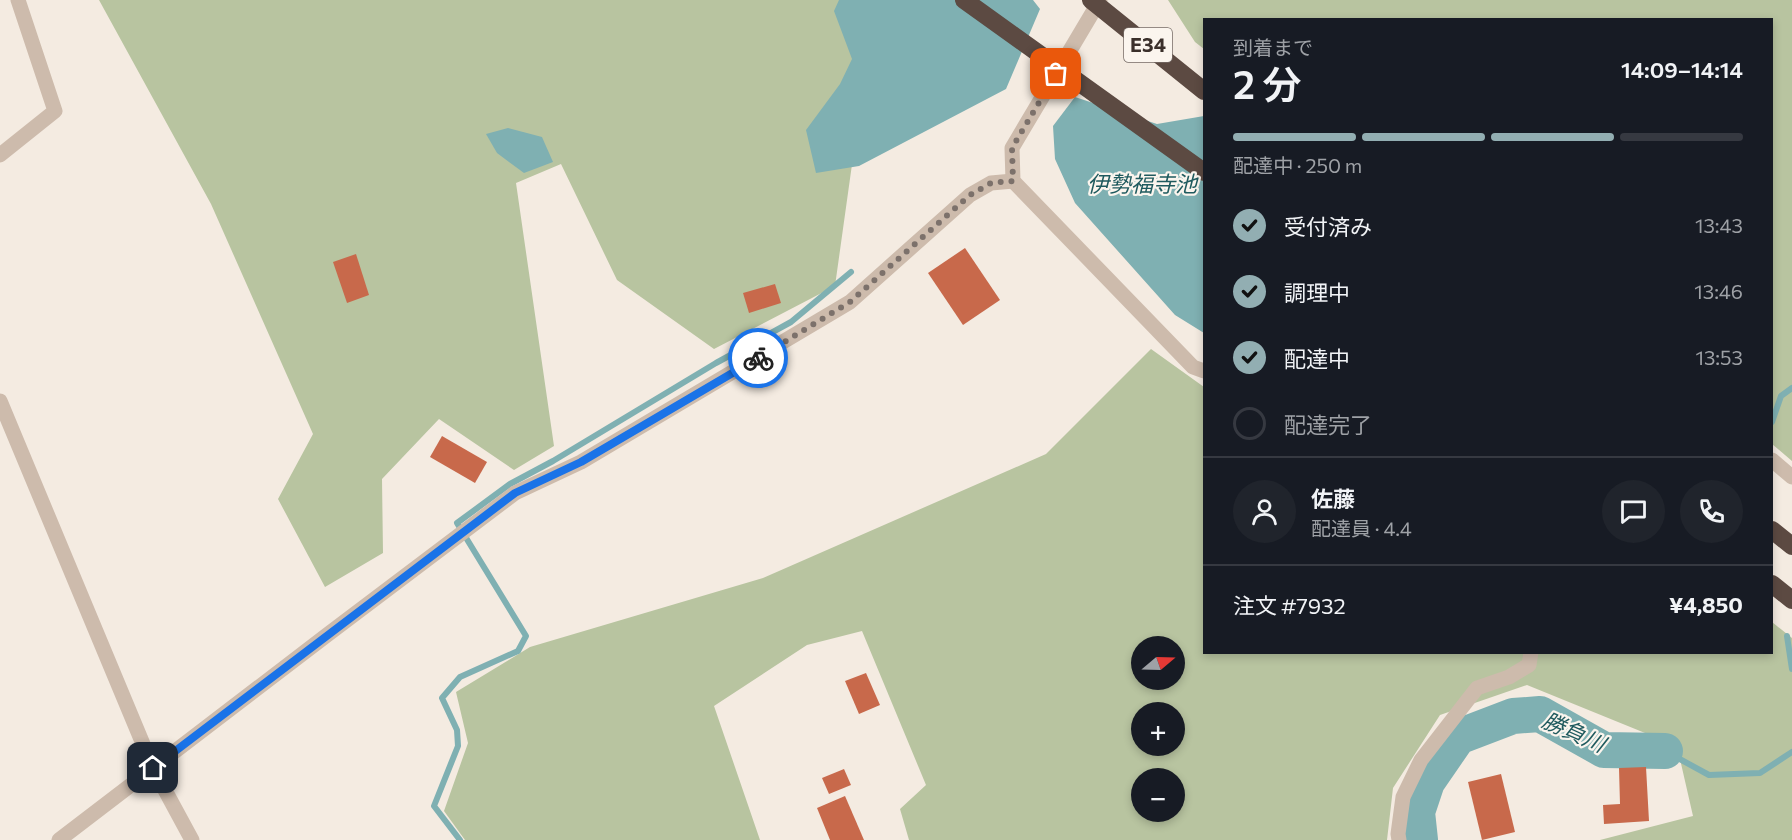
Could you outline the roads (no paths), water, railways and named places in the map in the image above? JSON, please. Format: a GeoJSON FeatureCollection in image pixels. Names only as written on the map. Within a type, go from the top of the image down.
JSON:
{"type":"FeatureCollection","features":[{"type":"Feature","properties":{"kind":"highway"},"geometry":{"type":"LineString","coordinates":[[964,0],[1203,171]]}},
{"type":"Feature","properties":{"kind":"highway","name":"E34"},"geometry":{"type":"LineString","coordinates":[[1091,0],[1203,90]]}},
{"type":"Feature","properties":{"kind":"highway"},"geometry":{"type":"LineString","coordinates":[[1773,531],[1792,546]]}},
{"type":"Feature","properties":{"kind":"highway"},"geometry":{"type":"LineString","coordinates":[[1773,585],[1792,600]]}},
{"type":"Feature","properties":{"kind":"street"},"geometry":{"type":"LineString","coordinates":[[0,156],[55,111],[18,0]]}},
{"type":"Feature","properties":{"kind":"street"},"geometry":{"type":"LineString","coordinates":[[1100,0],[1012,148],[1013,181],[1193,367],[1203,371]]}},
{"type":"Feature","properties":{"kind":"street"},"geometry":{"type":"LineString","coordinates":[[59,840],[515,493],[581,462],[850,302],[970,195],[991,183],[1013,181]]}},
{"type":"Feature","properties":{"kind":"street"},"geometry":{"type":"LineString","coordinates":[[0,401],[153,768],[192,840]]}},
{"type":"Feature","properties":{"kind":"street"},"geometry":{"type":"LineString","coordinates":[[1773,461],[1792,477]]}},
{"type":"Feature","properties":{"kind":"street"},"geometry":{"type":"LineString","coordinates":[[1399,840],[1403,797],[1421,760],[1477,688],[1509,677],[1529,665],[1531,654]]}},
{"type":"Feature","properties":{"kind":"water"},"geometry":{"type":"Polygon","coordinates":[[[839,0],[1033,0],[1040,9],[1006,89],[859,166],[816,173],[806,130],[840,84],[852,59],[834,11],[839,0]]]}},
{"type":"Feature","properties":{"kind":"water","name":"伊勢福寺池"},"geometry":{"type":"Polygon","coordinates":[[[1075,97],[1157,124],[1203,116],[1203,332],[1175,315],[1075,203],[1055,159],[1053,126],[1075,97]]]}},
{"type":"Feature","properties":{"kind":"water"},"geometry":{"type":"Polygon","coordinates":[[[508,128],[542,137],[553,162],[524,173],[497,153],[486,134],[508,128]]]}},
{"type":"Feature","properties":{"kind":"waterway"},"geometry":{"type":"LineString","coordinates":[[460,840],[434,806],[458,746],[457,730],[442,698],[460,677],[518,651],[526,636],[457,523],[510,484],[553,461],[716,363],[791,322],[851,272]]}},
{"type":"Feature","properties":{"kind":"waterway"},"geometry":{"type":"LineString","coordinates":[[1773,419],[1781,396],[1792,388]]}},
{"type":"Feature","properties":{"kind":"waterway"},"geometry":{"type":"LineString","coordinates":[[1787,636],[1792,669]]}},
{"type":"Feature","properties":{"kind":"waterway","name":"勝負川"},"geometry":{"type":"LineString","coordinates":[[1420,840],[1417,812],[1427,782],[1458,737],[1513,716],[1540,714],[1604,750],[1665,751]]}},
{"type":"Feature","properties":{"kind":"waterway"},"geometry":{"type":"LineString","coordinates":[[1665,751],[1709,775],[1760,773],[1792,752]]}}]}
